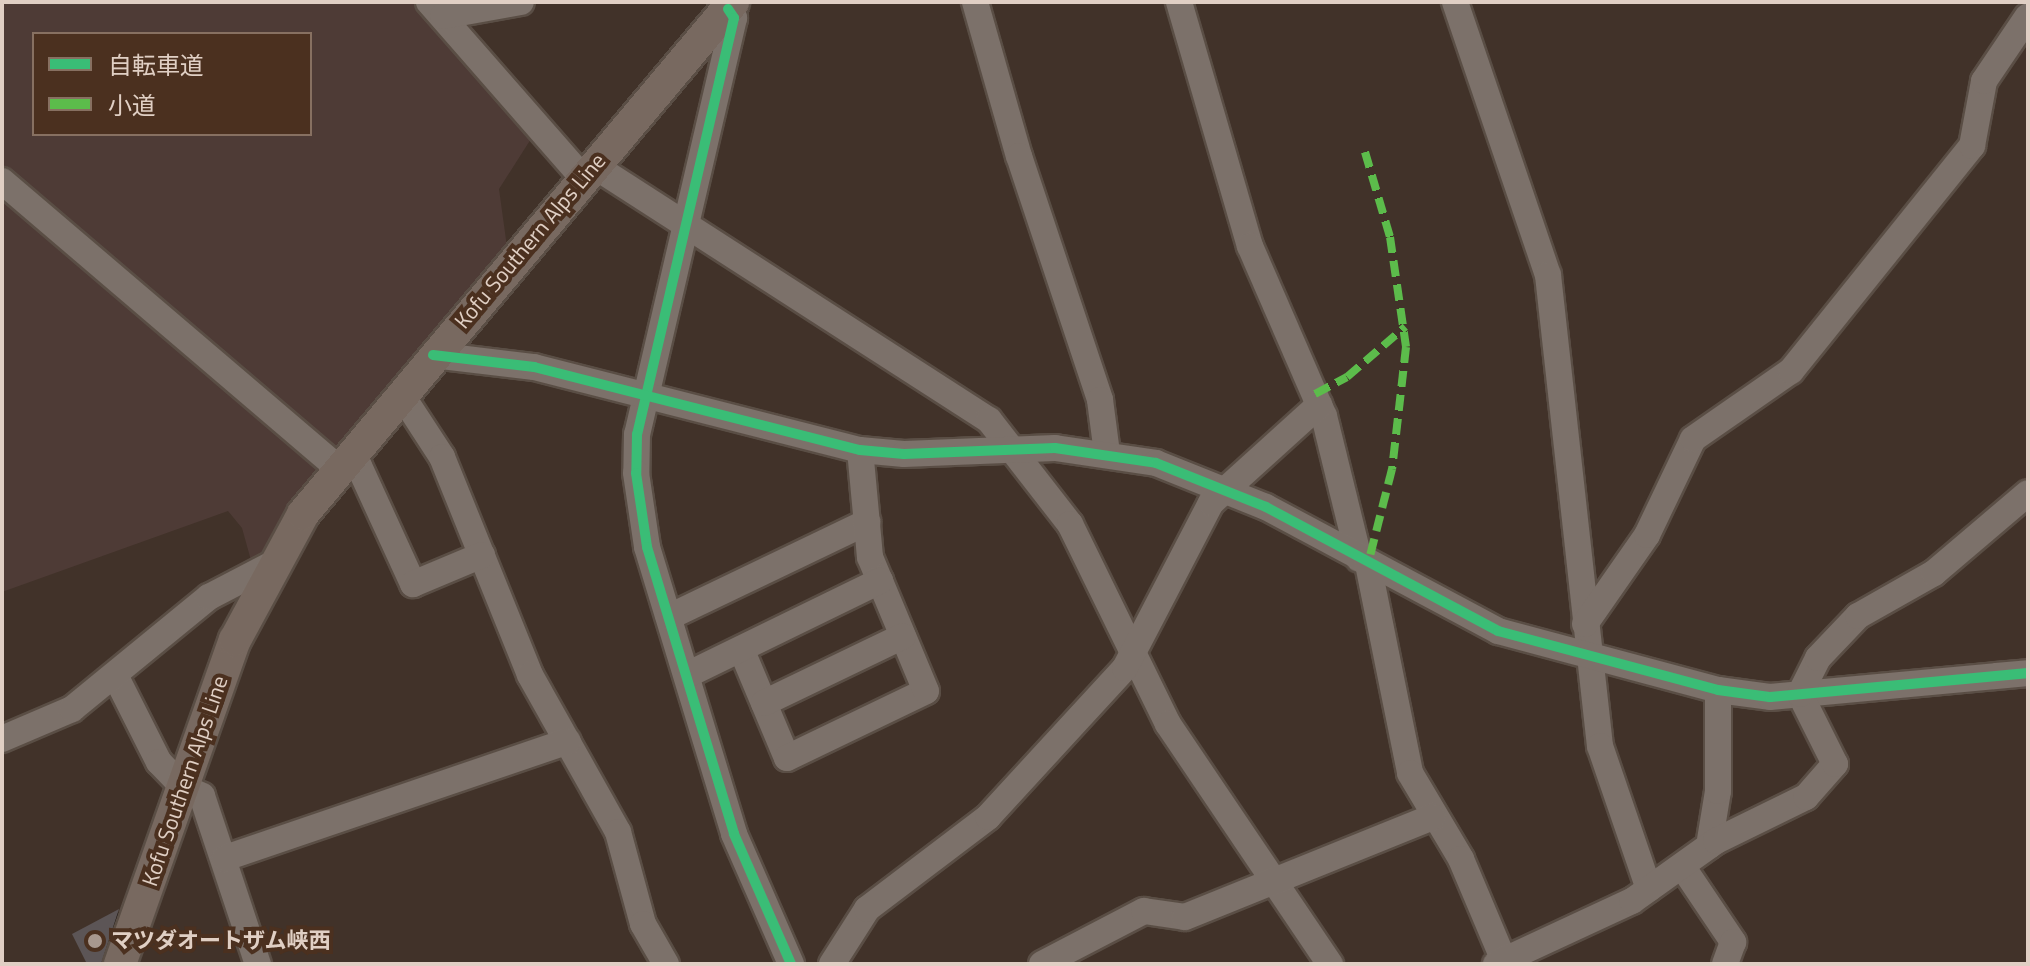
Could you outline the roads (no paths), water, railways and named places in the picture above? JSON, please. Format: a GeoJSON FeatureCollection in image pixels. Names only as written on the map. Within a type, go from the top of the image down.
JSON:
{"type":"FeatureCollection","features":[{"type":"Feature","properties":{"kind":"main road","name":"Kofu Southern Alps Line"},"geometry":{"type":"LineString","coordinates":[[120,964],[235,640],[274,563],[343,462],[731,5]]}},
{"type":"Feature","properties":{"kind":"street"},"geometry":{"type":"LineString","coordinates":[[436,9],[521,2]]}},
{"type":"Feature","properties":{"kind":"street"},"geometry":{"type":"LineString","coordinates":[[975,2],[1019,156],[1100,400],[1107,453]]}},
{"type":"Feature","properties":{"kind":"street"},"geometry":{"type":"LineString","coordinates":[[1179,2],[1250,246],[1319,405],[1364,562],[1406,758],[1433,817],[1461,859],[1500,962],[1569,933],[1649,889],[1709,846],[1806,797],[1835,764],[1800,694]]}},
{"type":"Feature","properties":{"kind":"street"},"geometry":{"type":"LineString","coordinates":[[1455,2],[1548,275],[1587,654],[1600,746],[1649,889]]}},
{"type":"Feature","properties":{"kind":"street"},"geometry":{"type":"LineString","coordinates":[[731,5],[734,18],[637,434],[636,473],[647,547],[734,834],[791,964]]}},
{"type":"Feature","properties":{"kind":"street"},"geometry":{"type":"LineString","coordinates":[[436,9],[588,171],[685,224],[989,420],[1009,450],[1070,524],[1168,724],[1330,964]]}},
{"type":"Feature","properties":{"kind":"street"},"geometry":{"type":"LineString","coordinates":[[1585,624],[1647,535],[1693,439],[1791,371],[1972,146],[1984,81],[2028,16]]}},
{"type":"Feature","properties":{"kind":"street"},"geometry":{"type":"LineString","coordinates":[[2,181],[343,462],[359,466],[413,584],[482,555]]}},
{"type":"Feature","properties":{"kind":"street"},"geometry":{"type":"LineString","coordinates":[[433,355],[534,367],[860,450],[904,454],[1009,450],[1107,453],[1224,487],[1498,631],[1718,690],[1770,697],[2028,673]]}},
{"type":"Feature","properties":{"kind":"street"},"geometry":{"type":"LineString","coordinates":[[401,394],[442,457],[530,675],[618,832],[643,924],[666,964]]}},
{"type":"Feature","properties":{"kind":"street"},"geometry":{"type":"LineString","coordinates":[[832,964],[867,909],[988,817],[1134,655],[1200,521],[1224,487],[1319,405]]}},
{"type":"Feature","properties":{"kind":"street"},"geometry":{"type":"LineString","coordinates":[[742,651],[787,758],[926,691],[870,557],[860,450]]}},
{"type":"Feature","properties":{"kind":"street"},"geometry":{"type":"LineString","coordinates":[[1800,694],[1836,635],[1934,573],[2028,493]]}},
{"type":"Feature","properties":{"kind":"street"},"geometry":{"type":"LineString","coordinates":[[669,617],[867,522]]}},
{"type":"Feature","properties":{"kind":"street"},"geometry":{"type":"LineString","coordinates":[[2,739],[72,709],[116,677],[209,597],[274,563]]}},
{"type":"Feature","properties":{"kind":"street"},"geometry":{"type":"LineString","coordinates":[[687,675],[742,651],[880,581]]}},
{"type":"Feature","properties":{"kind":"street"},"geometry":{"type":"LineString","coordinates":[[764,703],[903,636]]}},
{"type":"Feature","properties":{"kind":"street"},"geometry":{"type":"LineString","coordinates":[[116,677],[159,762],[183,787],[202,796],[258,964]]}},
{"type":"Feature","properties":{"kind":"street"},"geometry":{"type":"LineString","coordinates":[[1709,846],[1718,791],[1718,690]]}},
{"type":"Feature","properties":{"kind":"street"},"geometry":{"type":"LineString","coordinates":[[225,858],[568,741]]}},
{"type":"Feature","properties":{"kind":"street"},"geometry":{"type":"LineString","coordinates":[[1042,964],[1144,911],[1185,917],[1433,817]]}},
{"type":"Feature","properties":{"kind":"street"},"geometry":{"type":"LineString","coordinates":[[1682,866],[1733,942],[1725,964]]}},
{"type":"Feature","properties":{"kind":"place","name":"マツダオートザム峡西"},"geometry":{"type":"Point","coordinates":[95,941]}}]}
